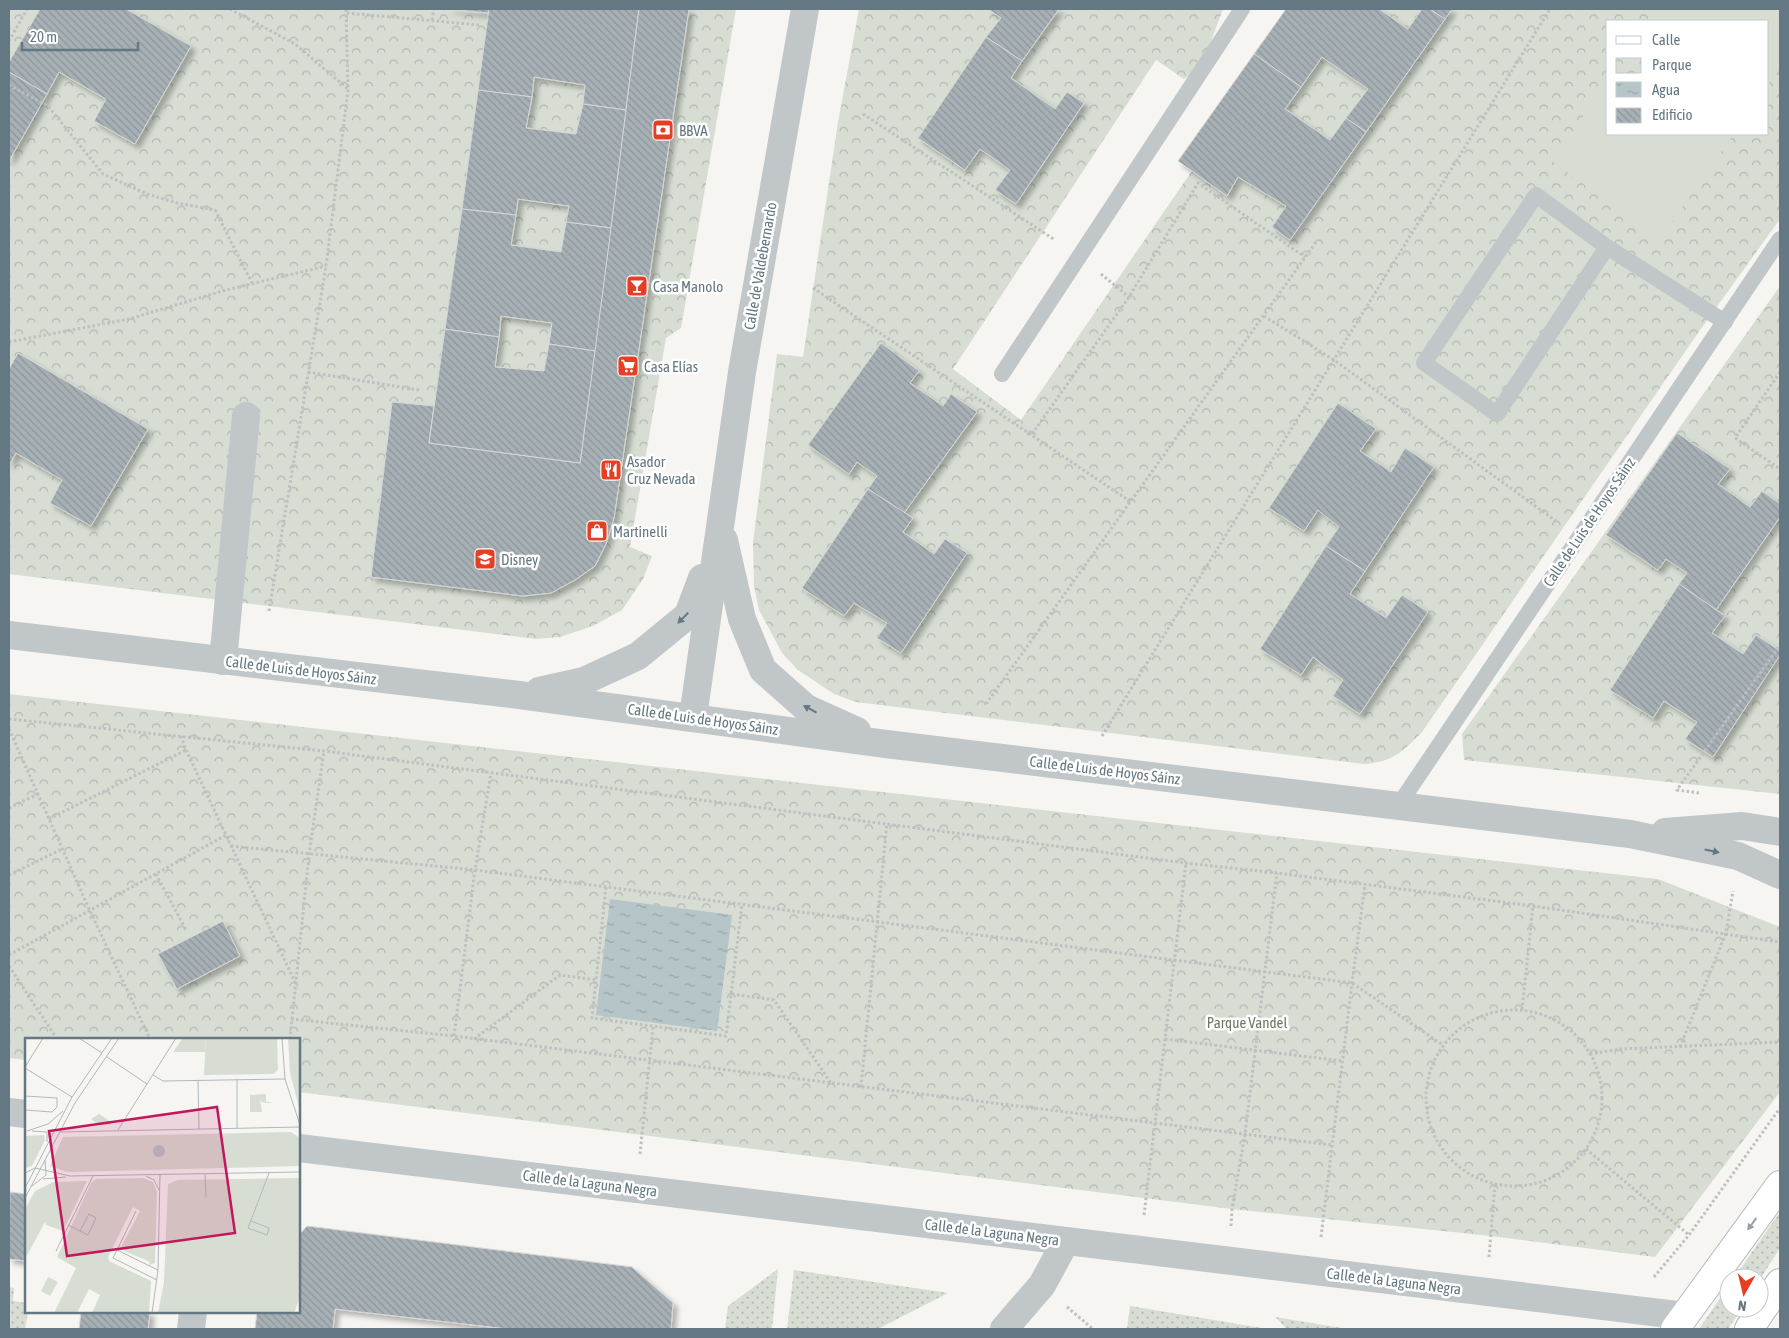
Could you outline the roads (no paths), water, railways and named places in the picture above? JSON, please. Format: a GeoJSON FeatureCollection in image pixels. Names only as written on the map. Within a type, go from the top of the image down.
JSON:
{"type":"FeatureCollection","features":[{"type":"Feature","properties":{"kind":"main road"},"geometry":{"type":"LineString","coordinates":[[1680,1323],[1780,1185]]}},
{"type":"Feature","properties":{"kind":"main road"},"geometry":{"type":"LineString","coordinates":[[1749,1329],[1780,1283]]}},
{"type":"Feature","properties":{"kind":"street","name":"Calle de Valdebernardo"},"geometry":{"type":"LineString","coordinates":[[694,717],[742,372],[805,9]]}},
{"type":"Feature","properties":{"kind":"street"},"geometry":{"type":"LineString","coordinates":[[223,661],[246,416]]}},
{"type":"Feature","properties":{"kind":"street","name":"Calle de Valdebernardo"},"geometry":{"type":"LineString","coordinates":[[519,695],[584,681],[638,656],[688,615],[721,525]]}},
{"type":"Feature","properties":{"kind":"street","name":"Calle de Valdebernardo"},"geometry":{"type":"LineString","coordinates":[[721,525],[742,619],[763,670],[806,708],[886,744]]}},
{"type":"Feature","properties":{"kind":"street","name":"Calle de Luis de Hoyos Sáinz"},"geometry":{"type":"LineString","coordinates":[[9,635],[519,695],[886,744],[1630,834],[1738,856],[1780,875]]}},
{"type":"Feature","properties":{"kind":"street","name":"Calle de Luis de Hoyos Sáinz"},"geometry":{"type":"LineString","coordinates":[[1630,834],[1742,826],[1780,832]]}},
{"type":"Feature","properties":{"kind":"street"},"geometry":{"type":"LineString","coordinates":[[9,1112],[25,1114]]}},
{"type":"Feature","properties":{"kind":"street","name":"Calle de la Laguna Negra"},"geometry":{"type":"LineString","coordinates":[[300,1148],[1066,1241],[1680,1323]]}},
{"type":"Feature","properties":{"kind":"street"},"geometry":{"type":"LineString","coordinates":[[1004,1329],[1042,1285],[1066,1241]]}},
{"type":"Feature","properties":{"kind":"street"},"geometry":{"type":"LineString","coordinates":[[191,1329],[193,1313]]}},
{"type":"Feature","properties":{"kind":"lane"},"geometry":{"type":"LineString","coordinates":[[1002,374],[1242,9]]}},
{"type":"Feature","properties":{"kind":"lane"},"geometry":{"type":"LineString","coordinates":[[1607,247],[1497,414],[1424,363],[1536,195],[1607,247],[1724,322]]}},
{"type":"Feature","properties":{"kind":"lane","name":"Calle de Luis de Hoyos Sáinz"},"geometry":{"type":"LineString","coordinates":[[1398,806],[1780,239]]}},
{"type":"Feature","properties":{"kind":"water"},"geometry":{"type":"Polygon","coordinates":[[[610,899],[732,915],[717,1031],[596,1015],[610,899]]]}},
{"type":"Feature","properties":{"kind":"place","name":"BBVA"},"geometry":{"type":"Point","coordinates":[663,130]}},
{"type":"Feature","properties":{"kind":"place","name":"Casa Manolo"},"geometry":{"type":"Point","coordinates":[637,286]}},
{"type":"Feature","properties":{"kind":"place","name":"Casa Elías"},"geometry":{"type":"Point","coordinates":[628,366]}},
{"type":"Feature","properties":{"kind":"place","name":"Asador Cruz Nevada"},"geometry":{"type":"Point","coordinates":[611,470]}},
{"type":"Feature","properties":{"kind":"place","name":"Martinelli"},"geometry":{"type":"Point","coordinates":[597,531]}},
{"type":"Feature","properties":{"kind":"place","name":"Disney"},"geometry":{"type":"Point","coordinates":[485,559]}},
{"type":"Feature","properties":{"kind":"park label","name":"Parque Vandel"},"geometry":{"type":"Point","coordinates":[1247,1022]}}]}
